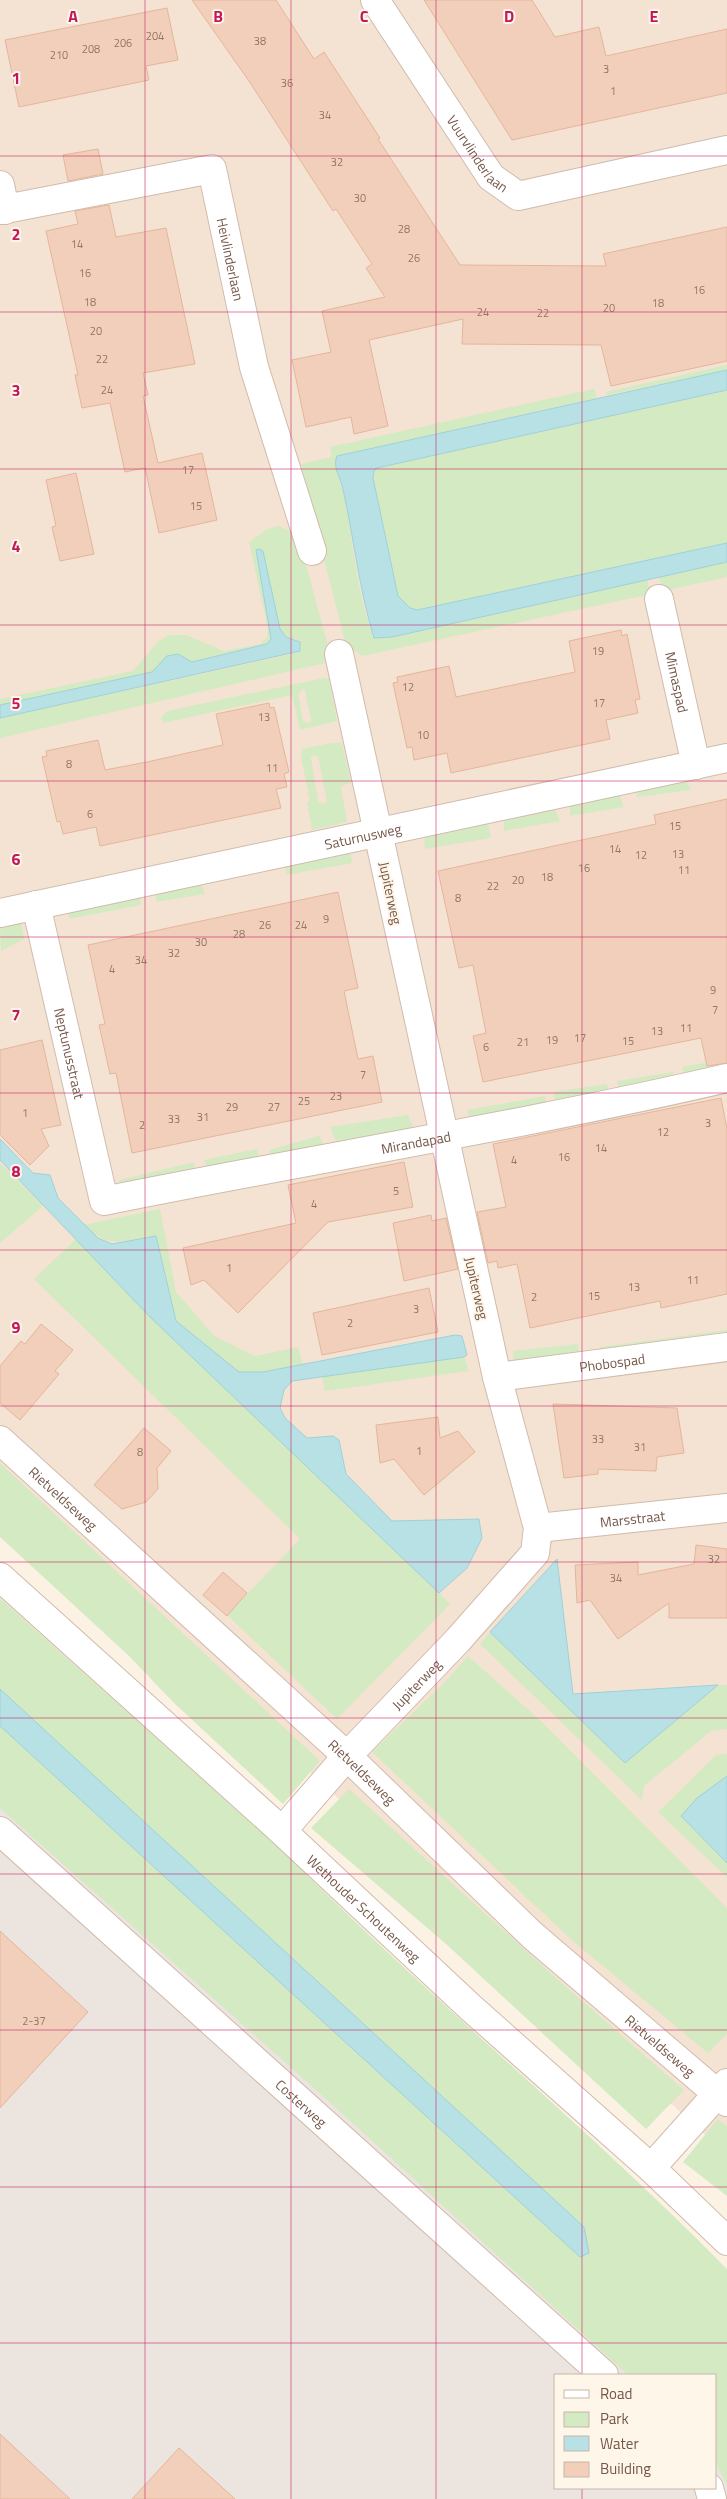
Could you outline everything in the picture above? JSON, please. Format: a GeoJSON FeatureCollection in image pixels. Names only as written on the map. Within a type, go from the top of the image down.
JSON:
{"type":"FeatureCollection","features":[{"type":"Feature","properties":{"kind":"street","name":"Vuurvlinderlaan"},"geometry":{"type":"LineString","coordinates":[[375,0],[491,177],[518,196],[727,150]]}},
{"type":"Feature","properties":{"kind":"street","name":"Heivlinderlaan"},"geometry":{"type":"LineString","coordinates":[[2,202],[212,168],[254,366],[312,551]]}},
{"type":"Feature","properties":{"kind":"street","name":"Mimaspad"},"geometry":{"type":"LineString","coordinates":[[660,599],[696,765]]}},
{"type":"Feature","properties":{"kind":"street","name":"Jupiterweg"},"geometry":{"type":"LineString","coordinates":[[282,1831],[347,1756],[458,1640],[535,1553],[538,1528],[497,1376],[339,654]]}},
{"type":"Feature","properties":{"kind":"street","name":"Saturnusweg"},"geometry":{"type":"LineString","coordinates":[[0,913],[727,758]]}},
{"type":"Feature","properties":{"kind":"street","name":"Neptunusstraat"},"geometry":{"type":"LineString","coordinates":[[36,905],[104,1201]]}},
{"type":"Feature","properties":{"kind":"street","name":"Mirandapad"},"geometry":{"type":"LineString","coordinates":[[104,1201],[616,1104],[727,1078]]}},
{"type":"Feature","properties":{"kind":"street","name":"Phobospad"},"geometry":{"type":"LineString","coordinates":[[497,1376],[727,1347]]}},
{"type":"Feature","properties":{"kind":"street","name":"Rietveldseweg"},"geometry":{"type":"LineString","coordinates":[[0,1440],[347,1756],[532,1935],[724,2093]]}},
{"type":"Feature","properties":{"kind":"street","name":"Marsstraat"},"geometry":{"type":"LineString","coordinates":[[538,1528],[727,1508]]}},
{"type":"Feature","properties":{"kind":"street","name":"Wethouder Schoutenweg"},"geometry":{"type":"LineString","coordinates":[[0,1577],[282,1831],[470,2007],[651,2168],[727,2240]]}},
{"type":"Feature","properties":{"kind":"street","name":"Costerweg"},"geometry":{"type":"LineString","coordinates":[[0,1831],[603,2374]]}},
{"type":"Feature","properties":{"kind":"street"},"geometry":{"type":"LineString","coordinates":[[651,2168],[724,2093]]}},
{"type":"Feature","properties":{"kind":"shaded area"},"geometry":{"type":"Polygon","coordinates":[[[0,0],[727,0],[727,2155],[0,1488],[0,0]]]}},
{"type":"Feature","properties":{"kind":"shaded area"},"geometry":{"type":"Polygon","coordinates":[[[0,1673],[727,2358],[727,2499],[0,2499],[0,1673]]]}},
{"type":"Feature","properties":{"kind":"green space"},"geometry":{"type":"Polygon","coordinates":[[[727,365],[727,370],[607,395],[606,392],[727,365]]]}},
{"type":"Feature","properties":{"kind":"green space"},"geometry":{"type":"Polygon","coordinates":[[[593,389],[597,398],[337,456],[338,471],[345,497],[363,604],[374,638],[392,637],[647,579],[651,594],[362,656],[356,651],[348,653],[321,548],[325,547],[301,464],[332,457],[330,447],[593,389]]]}},
{"type":"Feature","properties":{"kind":"green space"},"geometry":{"type":"Polygon","coordinates":[[[727,390],[727,543],[417,610],[410,608],[398,596],[373,486],[374,471],[377,468],[727,390]]]}},
{"type":"Feature","properties":{"kind":"green space"},"geometry":{"type":"Polygon","coordinates":[[[279,526],[293,533],[303,554],[331,657],[324,658],[325,663],[0,738],[0,718],[292,654],[297,639],[286,637],[280,629],[263,551],[259,549],[256,550],[271,639],[267,644],[192,662],[178,654],[152,672],[0,705],[0,699],[133,671],[159,641],[169,635],[186,635],[224,651],[261,644],[267,637],[268,629],[249,542],[267,529],[279,526]]]}},
{"type":"Feature","properties":{"kind":"green space"},"geometry":{"type":"Polygon","coordinates":[[[727,562],[727,577],[663,591],[659,577],[727,562]]]}},
{"type":"Feature","properties":{"kind":"green space"},"geometry":{"type":"Polygon","coordinates":[[[324,678],[329,679],[337,721],[300,730],[292,695],[163,723],[161,718],[167,711],[324,678]],[[303,689],[298,694],[303,721],[309,723],[311,721],[305,690],[303,689]]]}},
{"type":"Feature","properties":{"kind":"green space"},"geometry":{"type":"Polygon","coordinates":[[[330,743],[342,743],[351,783],[341,786],[347,822],[312,830],[307,802],[310,801],[301,757],[302,749],[330,743]],[[313,755],[311,758],[318,801],[323,804],[327,802],[318,756],[313,755]]]}},
{"type":"Feature","properties":{"kind":"green space"},"geometry":{"type":"Polygon","coordinates":[[[684,777],[691,790],[637,797],[635,787],[684,777]]]}},
{"type":"Feature","properties":{"kind":"green space"},"geometry":{"type":"Polygon","coordinates":[[[618,792],[624,807],[570,816],[570,801],[618,792]]]}},
{"type":"Feature","properties":{"kind":"green space"},"geometry":{"type":"Polygon","coordinates":[[[555,809],[560,821],[504,831],[504,818],[555,809]]]}},
{"type":"Feature","properties":{"kind":"green space"},"geometry":{"type":"Polygon","coordinates":[[[488,824],[491,838],[425,849],[424,835],[488,824]]]}},
{"type":"Feature","properties":{"kind":"green space"},"geometry":{"type":"Polygon","coordinates":[[[350,851],[352,863],[286,875],[285,863],[350,851]]]}},
{"type":"Feature","properties":{"kind":"green space"},"geometry":{"type":"Polygon","coordinates":[[[199,880],[205,894],[156,902],[156,890],[199,880]]]}},
{"type":"Feature","properties":{"kind":"green space"},"geometry":{"type":"Polygon","coordinates":[[[139,893],[141,905],[69,919],[67,909],[139,893]]]}},
{"type":"Feature","properties":{"kind":"green space"},"geometry":{"type":"Polygon","coordinates":[[[21,920],[24,939],[1,951],[0,925],[21,920]]]}},
{"type":"Feature","properties":{"kind":"green space"},"geometry":{"type":"Polygon","coordinates":[[[727,1059],[727,1067],[685,1076],[682,1067],[727,1059]]]}},
{"type":"Feature","properties":{"kind":"green space"},"geometry":{"type":"Polygon","coordinates":[[[673,1072],[674,1081],[619,1092],[617,1081],[673,1072]]]}},
{"type":"Feature","properties":{"kind":"green space"},"geometry":{"type":"Polygon","coordinates":[[[607,1084],[609,1093],[556,1102],[553,1092],[607,1084]]]}},
{"type":"Feature","properties":{"kind":"green space"},"geometry":{"type":"Polygon","coordinates":[[[545,1096],[547,1106],[471,1122],[467,1110],[545,1096]]]}},
{"type":"Feature","properties":{"kind":"green space"},"geometry":{"type":"Polygon","coordinates":[[[408,1115],[414,1129],[336,1141],[330,1127],[408,1115]]]}},
{"type":"Feature","properties":{"kind":"green space"},"geometry":{"type":"Polygon","coordinates":[[[319,1136],[325,1145],[271,1159],[269,1150],[319,1136]]]}},
{"type":"Feature","properties":{"kind":"green space"},"geometry":{"type":"Polygon","coordinates":[[[257,1149],[259,1159],[208,1169],[204,1160],[257,1149]]]}},
{"type":"Feature","properties":{"kind":"green space"},"geometry":{"type":"Polygon","coordinates":[[[194,1162],[195,1176],[123,1188],[119,1180],[194,1162]]]}},
{"type":"Feature","properties":{"kind":"green space"},"geometry":{"type":"Polygon","coordinates":[[[0,1163],[43,1206],[0,1243],[0,1163]]]}},
{"type":"Feature","properties":{"kind":"green space"},"geometry":{"type":"Polygon","coordinates":[[[160,1209],[176,1292],[214,1336],[255,1356],[298,1347],[303,1364],[263,1372],[239,1372],[176,1321],[156,1236],[117,1242],[110,1241],[83,1225],[160,1209]]]}},
{"type":"Feature","properties":{"kind":"green space"},"geometry":{"type":"Polygon","coordinates":[[[76,1239],[450,1604],[337,1719],[227,1615],[300,1539],[34,1279],[76,1239]]]}},
{"type":"Feature","properties":{"kind":"green space"},"geometry":{"type":"Polygon","coordinates":[[[727,1330],[727,1339],[600,1358],[600,1347],[727,1330]]]}},
{"type":"Feature","properties":{"kind":"green space"},"geometry":{"type":"Polygon","coordinates":[[[578,1344],[579,1353],[514,1364],[513,1351],[578,1344]]]}},
{"type":"Feature","properties":{"kind":"green space"},"geometry":{"type":"Polygon","coordinates":[[[464,1357],[469,1371],[325,1391],[322,1376],[464,1357]]]}},
{"type":"Feature","properties":{"kind":"green space"},"geometry":{"type":"Polygon","coordinates":[[[0,1463],[320,1761],[283,1804],[174,1703],[129,1656],[0,1537],[0,1463]]]}},
{"type":"Feature","properties":{"kind":"green space"},"geometry":{"type":"Polygon","coordinates":[[[0,1598],[288,1856],[397,1961],[619,2164],[727,2269],[727,2485],[717,2466],[717,2374],[627,2374],[335,2107],[0,1808],[0,1598]]]}},
{"type":"Feature","properties":{"kind":"green space"},"geometry":{"type":"Polygon","coordinates":[[[490,1632],[625,1762],[718,1685],[727,1685],[727,1729],[711,1731],[644,1786],[642,1800],[480,1644],[490,1632]]]}},
{"type":"Feature","properties":{"kind":"green space"},"geometry":{"type":"Polygon","coordinates":[[[468,1656],[542,1722],[727,1908],[727,2034],[708,2053],[574,1942],[372,1752],[445,1682],[468,1656]]]}},
{"type":"Feature","properties":{"kind":"green space"},"geometry":{"type":"Polygon","coordinates":[[[727,1754],[727,1776],[701,1795],[727,1863],[727,1877],[658,1812],[716,1755],[727,1754]]]}},
{"type":"Feature","properties":{"kind":"green space"},"geometry":{"type":"Polygon","coordinates":[[[349,1789],[548,1971],[684,2090],[646,2129],[446,1944],[311,1828],[349,1789]]]}},
{"type":"Feature","properties":{"kind":"green space"},"geometry":{"type":"Polygon","coordinates":[[[718,2119],[727,2126],[727,2196],[683,2162],[718,2119]]]}},
{"type":"Feature","properties":{"kind":"water"},"geometry":{"type":"Polygon","coordinates":[[[727,370],[727,390],[377,468],[374,471],[373,478],[398,596],[410,608],[417,610],[727,543],[727,562],[392,637],[374,638],[360,583],[343,489],[336,468],[337,456],[727,370]]]}},
{"type":"Feature","properties":{"kind":"water"},"geometry":{"type":"Polygon","coordinates":[[[256,550],[263,551],[280,629],[286,637],[300,642],[300,651],[0,718],[0,705],[152,672],[167,656],[178,654],[192,662],[267,644],[271,639],[256,550]]]}},
{"type":"Feature","properties":{"kind":"water"},"geometry":{"type":"Polygon","coordinates":[[[0,1139],[33,1173],[50,1175],[58,1198],[98,1238],[112,1244],[156,1236],[176,1321],[239,1372],[263,1372],[455,1335],[462,1336],[467,1355],[464,1357],[292,1381],[284,1390],[280,1408],[285,1418],[307,1438],[333,1436],[339,1440],[346,1474],[392,1521],[479,1519],[482,1538],[467,1568],[439,1593],[150,1317],[0,1160],[0,1139]]]}},
{"type":"Feature","properties":{"kind":"water"},"geometry":{"type":"Polygon","coordinates":[[[557,1559],[573,1694],[718,1685],[625,1763],[490,1632],[557,1559]]]}},
{"type":"Feature","properties":{"kind":"water"},"geometry":{"type":"Polygon","coordinates":[[[0,1689],[584,2227],[589,2253],[580,2257],[0,1726],[0,1689]]]}},
{"type":"Feature","properties":{"kind":"water"},"geometry":{"type":"Polygon","coordinates":[[[727,1776],[727,1863],[681,1816],[697,1798],[727,1776]]]}},
{"type":"Feature","properties":{"kind":"building"},"geometry":{"type":"Polygon","coordinates":[[[192,0],[276,0],[314,59],[324,52],[460,265],[606,266],[603,254],[727,227],[727,361],[611,386],[601,345],[462,344],[463,319],[369,340],[388,426],[354,434],[351,417],[306,427],[292,360],[331,352],[322,311],[385,297],[366,268],[372,264],[336,209],[333,211],[249,81],[192,0]]]}},
{"type":"Feature","properties":{"kind":"building"},"geometry":{"type":"Polygon","coordinates":[[[424,0],[532,0],[555,37],[599,27],[606,56],[727,29],[727,93],[512,140],[424,0]]]}},
{"type":"Feature","properties":{"kind":"building"},"geometry":{"type":"Polygon","coordinates":[[[167,8],[178,60],[146,66],[149,80],[19,107],[5,40],[167,8]]]}},
{"type":"Feature","properties":{"kind":"building"},"geometry":{"type":"Polygon","coordinates":[[[98,149],[103,174],[68,181],[63,155],[98,149]]]}},
{"type":"Feature","properties":{"kind":"building"},"geometry":{"type":"Polygon","coordinates":[[[109,205],[116,237],[166,228],[195,364],[143,373],[148,395],[143,396],[158,463],[202,453],[217,520],[159,533],[145,468],[125,472],[110,403],[82,408],[75,375],[78,375],[46,231],[78,224],[75,211],[109,205]]]}},
{"type":"Feature","properties":{"kind":"building"},"geometry":{"type":"Polygon","coordinates":[[[76,473],[94,554],[60,561],[52,527],[56,526],[46,480],[76,473]]]}},
{"type":"Feature","properties":{"kind":"building"},"geometry":{"type":"Polygon","coordinates":[[[621,630],[622,636],[627,634],[640,699],[635,700],[638,713],[606,720],[610,739],[451,773],[447,753],[414,760],[412,747],[407,748],[393,683],[398,682],[397,677],[449,666],[456,697],[575,672],[569,641],[621,630]]]}},
{"type":"Feature","properties":{"kind":"building"},"geometry":{"type":"Polygon","coordinates":[[[269,703],[270,708],[274,707],[289,772],[284,774],[287,787],[276,789],[281,808],[100,846],[96,827],[63,834],[60,821],[57,822],[42,757],[47,756],[46,751],[98,740],[105,770],[147,762],[223,745],[216,714],[269,703]]]}},
{"type":"Feature","properties":{"kind":"building"},"geometry":{"type":"Polygon","coordinates":[[[727,799],[727,1063],[707,1066],[701,1038],[483,1082],[473,1036],[486,1033],[473,965],[459,968],[438,871],[656,824],[654,815],[727,799]]]}},
{"type":"Feature","properties":{"kind":"building"},"geometry":{"type":"Polygon","coordinates":[[[338,892],[358,988],[344,991],[358,1059],[373,1056],[382,1102],[132,1153],[116,1073],[110,1074],[99,1025],[105,1024],[88,945],[338,892]]]}},
{"type":"Feature","properties":{"kind":"building"},"geometry":{"type":"Polygon","coordinates":[[[42,1040],[61,1125],[41,1129],[49,1146],[30,1165],[0,1135],[0,1050],[42,1040]]]}},
{"type":"Feature","properties":{"kind":"building"},"geometry":{"type":"Polygon","coordinates":[[[721,1098],[727,1129],[727,1294],[661,1308],[660,1301],[530,1328],[517,1264],[498,1268],[497,1261],[488,1263],[477,1212],[506,1207],[493,1144],[721,1098]]]}},
{"type":"Feature","properties":{"kind":"building"},"geometry":{"type":"Polygon","coordinates":[[[404,1162],[413,1207],[328,1222],[238,1313],[204,1280],[191,1285],[183,1248],[296,1223],[288,1185],[404,1162]]]}},
{"type":"Feature","properties":{"kind":"building"},"geometry":{"type":"Polygon","coordinates":[[[431,1215],[432,1221],[446,1218],[458,1269],[404,1281],[393,1223],[431,1215]]]}},
{"type":"Feature","properties":{"kind":"building"},"geometry":{"type":"Polygon","coordinates":[[[429,1288],[438,1332],[322,1355],[313,1313],[429,1288]]]}},
{"type":"Feature","properties":{"kind":"building"},"geometry":{"type":"Polygon","coordinates":[[[41,1324],[73,1350],[55,1371],[59,1374],[20,1420],[0,1403],[0,1366],[21,1341],[25,1344],[41,1324]]]}},
{"type":"Feature","properties":{"kind":"building"},"geometry":{"type":"Polygon","coordinates":[[[553,1404],[677,1408],[684,1453],[657,1457],[656,1471],[598,1469],[598,1474],[564,1478],[553,1404]]]}},
{"type":"Feature","properties":{"kind":"building"},"geometry":{"type":"Polygon","coordinates":[[[438,1417],[440,1438],[458,1431],[475,1452],[424,1495],[394,1459],[380,1463],[376,1425],[438,1417]]]}},
{"type":"Feature","properties":{"kind":"building"},"geometry":{"type":"Polygon","coordinates":[[[144,1428],[171,1451],[157,1468],[158,1489],[146,1502],[122,1509],[94,1485],[144,1428]]]}},
{"type":"Feature","properties":{"kind":"building"},"geometry":{"type":"Polygon","coordinates":[[[696,1545],[727,1549],[727,1618],[669,1618],[669,1603],[618,1639],[590,1600],[577,1603],[575,1565],[638,1562],[638,1575],[694,1564],[696,1545]]]}},
{"type":"Feature","properties":{"kind":"building"},"geometry":{"type":"Polygon","coordinates":[[[223,1572],[247,1593],[227,1616],[203,1595],[223,1572]]]}},
{"type":"Feature","properties":{"kind":"building"},"geometry":{"type":"Polygon","coordinates":[[[0,1931],[88,2012],[0,2108],[0,1931]]]}},
{"type":"Feature","properties":{"kind":"building"},"geometry":{"type":"Polygon","coordinates":[[[0,2434],[70,2499],[0,2499],[0,2434]]]}},
{"type":"Feature","properties":{"kind":"building"},"geometry":{"type":"Polygon","coordinates":[[[179,2448],[235,2499],[132,2499],[179,2448]]]}}]}
